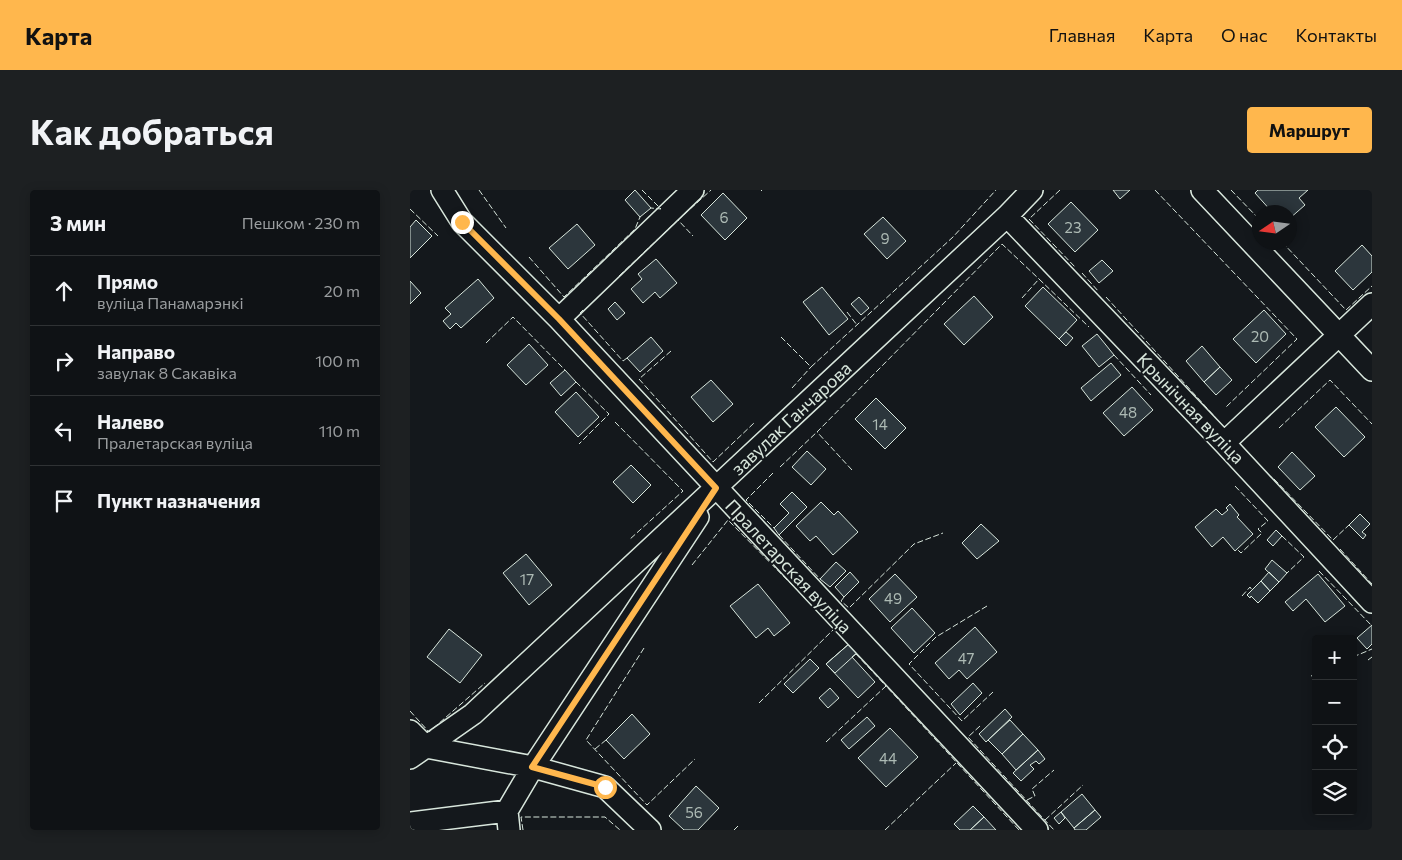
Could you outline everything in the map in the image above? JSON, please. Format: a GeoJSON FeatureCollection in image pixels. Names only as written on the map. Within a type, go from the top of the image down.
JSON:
{"type":"FeatureCollection","features":[{"type":"Feature","properties":{"kind":"street","name":"Пралетарская вуліца"},"geometry":{"type":"LineString","coordinates":[[442,190],[462,222],[559,319],[1037,830]]}},
{"type":"Feature","properties":{"kind":"street"},"geometry":{"type":"LineString","coordinates":[[559,319],[693,190]]}},
{"type":"Feature","properties":{"kind":"street","name":"завулак Ганчарова"},"geometry":{"type":"LineString","coordinates":[[418,753],[473,714],[1007,216],[1032,190]]}},
{"type":"Feature","properties":{"kind":"street"},"geometry":{"type":"LineString","coordinates":[[1202,190],[1372,370]]}},
{"type":"Feature","properties":{"kind":"street","name":"Крынічная вуліца"},"geometry":{"type":"LineString","coordinates":[[1007,216],[1224,443],[1372,602]]}},
{"type":"Feature","properties":{"kind":"street"},"geometry":{"type":"LineString","coordinates":[[1224,443],[1372,304]]}},
{"type":"Feature","properties":{"kind":"street"},"geometry":{"type":"LineString","coordinates":[[410,823],[508,821],[532,767],[716,488]]}},
{"type":"Feature","properties":{"kind":"street"},"geometry":{"type":"LineString","coordinates":[[410,731],[418,753],[532,767],[605,787],[650,830]]}},
{"type":"Feature","properties":{"kind":"building"},"geometry":{"type":"Polygon","coordinates":[[[635,190],[651,208],[640,217],[625,200],[635,190]]]}},
{"type":"Feature","properties":{"kind":"building"},"geometry":{"type":"Polygon","coordinates":[[[1113,190],[1130,190],[1120,199],[1113,190]]]}},
{"type":"Feature","properties":{"kind":"building"},"geometry":{"type":"Polygon","coordinates":[[[1258,190],[1308,190],[1299,198],[1305,205],[1297,212],[1297,205],[1266,205],[1255,193],[1258,190]]]}},
{"type":"Feature","properties":{"kind":"building"},"geometry":{"type":"Polygon","coordinates":[[[723,193],[747,218],[725,240],[701,215],[723,193]]]}},
{"type":"Feature","properties":{"kind":"building"},"geometry":{"type":"Polygon","coordinates":[[[1071,202],[1098,230],[1075,252],[1048,224],[1071,202]]]}},
{"type":"Feature","properties":{"kind":"building"},"geometry":{"type":"Polygon","coordinates":[[[883,217],[906,241],[887,259],[864,234],[883,217]]]}},
{"type":"Feature","properties":{"kind":"building"},"geometry":{"type":"Polygon","coordinates":[[[416,220],[432,236],[410,258],[410,227],[416,220]]]}},
{"type":"Feature","properties":{"kind":"building"},"geometry":{"type":"Polygon","coordinates":[[[577,224],[595,245],[568,269],[549,248],[577,224]]]}},
{"type":"Feature","properties":{"kind":"building"},"geometry":{"type":"Polygon","coordinates":[[[1362,245],[1372,256],[1372,272],[1353,290],[1335,271],[1362,245]]]}},
{"type":"Feature","properties":{"kind":"building"},"geometry":{"type":"Polygon","coordinates":[[[656,259],[677,283],[660,298],[655,292],[643,303],[631,289],[642,279],[638,274],[656,259]]]}},
{"type":"Feature","properties":{"kind":"building"},"geometry":{"type":"Polygon","coordinates":[[[1102,260],[1113,271],[1099,283],[1089,271],[1102,260]]]}},
{"type":"Feature","properties":{"kind":"building"},"geometry":{"type":"Polygon","coordinates":[[[478,279],[494,298],[461,328],[456,323],[450,329],[443,321],[451,314],[445,308],[478,279]]]}},
{"type":"Feature","properties":{"kind":"building"},"geometry":{"type":"Polygon","coordinates":[[[410,281],[421,293],[410,304],[410,281]]]}},
{"type":"Feature","properties":{"kind":"building"},"geometry":{"type":"Polygon","coordinates":[[[822,287],[848,319],[829,335],[803,302],[822,287]]]}},
{"type":"Feature","properties":{"kind":"building"},"geometry":{"type":"Polygon","coordinates":[[[1043,287],[1077,320],[1059,339],[1025,306],[1043,287]]]}},
{"type":"Feature","properties":{"kind":"building"},"geometry":{"type":"Polygon","coordinates":[[[974,296],[993,317],[964,345],[944,324],[974,296]]]}},
{"type":"Feature","properties":{"kind":"building"},"geometry":{"type":"Polygon","coordinates":[[[859,297],[869,308],[861,315],[851,304],[859,297]]]}},
{"type":"Feature","properties":{"kind":"building"},"geometry":{"type":"Polygon","coordinates":[[[615,302],[625,313],[617,320],[608,309],[615,302]]]}},
{"type":"Feature","properties":{"kind":"building"},"geometry":{"type":"Polygon","coordinates":[[[1264,310],[1286,334],[1256,363],[1233,339],[1264,310]]]}},
{"type":"Feature","properties":{"kind":"building"},"geometry":{"type":"Polygon","coordinates":[[[1066,332],[1073,338],[1066,346],[1059,339],[1066,332]]]}},
{"type":"Feature","properties":{"kind":"building"},"geometry":{"type":"Polygon","coordinates":[[[1097,334],[1114,355],[1099,367],[1082,346],[1097,334]]]}},
{"type":"Feature","properties":{"kind":"building"},"geometry":{"type":"Polygon","coordinates":[[[651,337],[663,351],[640,372],[627,358],[651,337]]]}},
{"type":"Feature","properties":{"kind":"building"},"geometry":{"type":"Polygon","coordinates":[[[529,344],[548,365],[526,385],[507,365],[529,344]]]}},
{"type":"Feature","properties":{"kind":"building"},"geometry":{"type":"Polygon","coordinates":[[[1202,346],[1220,367],[1204,382],[1186,361],[1202,346]]]}},
{"type":"Feature","properties":{"kind":"building"},"geometry":{"type":"Polygon","coordinates":[[[1111,363],[1121,375],[1091,401],[1081,388],[1111,363]]]}},
{"type":"Feature","properties":{"kind":"building"},"geometry":{"type":"Polygon","coordinates":[[[1220,367],[1232,380],[1216,395],[1204,382],[1220,367]]]}},
{"type":"Feature","properties":{"kind":"building"},"geometry":{"type":"Polygon","coordinates":[[[565,370],[576,382],[561,396],[550,383],[565,370]]]}},
{"type":"Feature","properties":{"kind":"building"},"geometry":{"type":"Polygon","coordinates":[[[711,380],[733,404],[713,422],[691,397],[711,380]]]}},
{"type":"Feature","properties":{"kind":"building"},"geometry":{"type":"Polygon","coordinates":[[[1132,387],[1153,410],[1124,436],[1103,413],[1132,387]]]}},
{"type":"Feature","properties":{"kind":"building"},"geometry":{"type":"Polygon","coordinates":[[[576,392],[599,417],[578,437],[555,412],[576,392]]]}},
{"type":"Feature","properties":{"kind":"building"},"geometry":{"type":"Polygon","coordinates":[[[876,398],[906,428],[885,449],[855,419],[876,398]]]}},
{"type":"Feature","properties":{"kind":"building"},"geometry":{"type":"Polygon","coordinates":[[[1336,407],[1365,437],[1344,457],[1315,427],[1336,407]]]}},
{"type":"Feature","properties":{"kind":"building"},"geometry":{"type":"Polygon","coordinates":[[[807,451],[826,469],[811,485],[792,467],[807,451]]]}},
{"type":"Feature","properties":{"kind":"building"},"geometry":{"type":"Polygon","coordinates":[[[1292,452],[1315,476],[1300,490],[1278,467],[1292,452]]]}},
{"type":"Feature","properties":{"kind":"building"},"geometry":{"type":"Polygon","coordinates":[[[631,465],[651,485],[633,503],[613,482],[631,465]]]}},
{"type":"Feature","properties":{"kind":"building"},"geometry":{"type":"Polygon","coordinates":[[[792,492],[807,507],[779,535],[774,528],[789,513],[780,504],[792,492]]]}},
{"type":"Feature","properties":{"kind":"building"},"geometry":{"type":"Polygon","coordinates":[[[821,502],[834,515],[838,511],[858,532],[833,555],[816,536],[810,541],[796,526],[821,502]]]}},
{"type":"Feature","properties":{"kind":"building"},"geometry":{"type":"Polygon","coordinates":[[[1230,504],[1239,515],[1237,517],[1253,534],[1235,551],[1223,537],[1212,547],[1195,527],[1216,509],[1222,515],[1228,510],[1226,508],[1230,504]]]}},
{"type":"Feature","properties":{"kind":"building"},"geometry":{"type":"Polygon","coordinates":[[[1360,514],[1370,524],[1362,532],[1366,535],[1363,539],[1349,525],[1360,514]]]}},
{"type":"Feature","properties":{"kind":"building"},"geometry":{"type":"Polygon","coordinates":[[[981,524],[999,541],[977,559],[962,543],[981,524]]]}},
{"type":"Feature","properties":{"kind":"building"},"geometry":{"type":"Polygon","coordinates":[[[1276,530],[1282,536],[1273,546],[1267,540],[1276,530]]]}},
{"type":"Feature","properties":{"kind":"building"},"geometry":{"type":"Polygon","coordinates":[[[526,554],[552,585],[529,605],[503,573],[526,554]]]}},
{"type":"Feature","properties":{"kind":"building"},"geometry":{"type":"Polygon","coordinates":[[[1272,560],[1287,573],[1279,582],[1265,569],[1272,560]]]}},
{"type":"Feature","properties":{"kind":"building"},"geometry":{"type":"Polygon","coordinates":[[[836,562],[846,571],[830,587],[820,579],[836,562]]]}},
{"type":"Feature","properties":{"kind":"building"},"geometry":{"type":"Polygon","coordinates":[[[850,572],[859,582],[844,597],[835,587],[850,572]]]}},
{"type":"Feature","properties":{"kind":"building"},"geometry":{"type":"Polygon","coordinates":[[[1269,572],[1279,582],[1270,591],[1261,581],[1269,572]]]}},
{"type":"Feature","properties":{"kind":"building"},"geometry":{"type":"Polygon","coordinates":[[[895,574],[917,597],[890,622],[869,599],[895,574]]]}},
{"type":"Feature","properties":{"kind":"building"},"geometry":{"type":"Polygon","coordinates":[[[1318,574],[1345,606],[1325,622],[1306,599],[1293,611],[1285,602],[1318,574]]]}},
{"type":"Feature","properties":{"kind":"building"},"geometry":{"type":"Polygon","coordinates":[[[1261,581],[1270,591],[1258,603],[1251,596],[1250,598],[1247,595],[1261,581]]]}},
{"type":"Feature","properties":{"kind":"building"},"geometry":{"type":"Polygon","coordinates":[[[758,584],[790,623],[774,636],[768,628],[756,638],[730,606],[758,584]]]}},
{"type":"Feature","properties":{"kind":"building"},"geometry":{"type":"Polygon","coordinates":[[[912,608],[935,633],[914,653],[891,628],[912,608]]]}},
{"type":"Feature","properties":{"kind":"building"},"geometry":{"type":"Polygon","coordinates":[[[1372,625],[1372,644],[1367,649],[1357,638],[1372,625]]]}},
{"type":"Feature","properties":{"kind":"building"},"geometry":{"type":"Polygon","coordinates":[[[975,627],[997,652],[967,679],[959,670],[949,679],[935,663],[975,627]]]}},
{"type":"Feature","properties":{"kind":"building"},"geometry":{"type":"Polygon","coordinates":[[[449,629],[482,655],[460,683],[427,657],[449,629]]]}},
{"type":"Feature","properties":{"kind":"building"},"geometry":{"type":"Polygon","coordinates":[[[850,643],[858,652],[852,657],[875,682],[858,698],[826,664],[850,643]]]}},
{"type":"Feature","properties":{"kind":"building"},"geometry":{"type":"Polygon","coordinates":[[[850,643],[858,652],[835,673],[826,664],[850,643]]]}},
{"type":"Feature","properties":{"kind":"building"},"geometry":{"type":"Polygon","coordinates":[[[810,659],[819,668],[793,693],[784,684],[810,659]]]}},
{"type":"Feature","properties":{"kind":"building"},"geometry":{"type":"Polygon","coordinates":[[[973,683],[982,693],[960,715],[951,704],[973,683]]]}},
{"type":"Feature","properties":{"kind":"building"},"geometry":{"type":"Polygon","coordinates":[[[830,688],[839,698],[828,708],[819,698],[830,688]]]}},
{"type":"Feature","properties":{"kind":"building"},"geometry":{"type":"Polygon","coordinates":[[[1005,709],[1012,717],[986,742],[979,734],[1005,709]]]}},
{"type":"Feature","properties":{"kind":"building"},"geometry":{"type":"Polygon","coordinates":[[[632,714],[650,734],[624,759],[606,740],[632,714]]]}},
{"type":"Feature","properties":{"kind":"building"},"geometry":{"type":"Polygon","coordinates":[[[867,717],[875,726],[849,749],[841,740],[867,717]]]}},
{"type":"Feature","properties":{"kind":"building"},"geometry":{"type":"Polygon","coordinates":[[[1010,720],[1023,734],[1002,754],[988,740],[1010,720]]]}},
{"type":"Feature","properties":{"kind":"building"},"geometry":{"type":"Polygon","coordinates":[[[890,728],[918,757],[886,787],[858,758],[890,728]]]}},
{"type":"Feature","properties":{"kind":"building"},"geometry":{"type":"Polygon","coordinates":[[[1023,734],[1038,750],[1016,770],[1002,754],[1023,734]]]}},
{"type":"Feature","properties":{"kind":"building"},"geometry":{"type":"Polygon","coordinates":[[[1038,750],[1045,759],[1039,764],[1036,761],[1030,765],[1034,769],[1021,781],[1013,773],[1038,750]]]}},
{"type":"Feature","properties":{"kind":"building"},"geometry":{"type":"Polygon","coordinates":[[[696,786],[719,808],[698,830],[684,830],[669,816],[696,786]]]}},
{"type":"Feature","properties":{"kind":"building"},"geometry":{"type":"Polygon","coordinates":[[[1082,794],[1095,810],[1074,828],[1061,812],[1082,794]]]}},
{"type":"Feature","properties":{"kind":"building"},"geometry":{"type":"Polygon","coordinates":[[[973,806],[984,817],[970,830],[960,830],[954,824],[973,806]]]}},
{"type":"Feature","properties":{"kind":"building"},"geometry":{"type":"Polygon","coordinates":[[[1095,810],[1101,817],[1086,830],[1075,830],[1074,828],[1095,810]]]}},
{"type":"Feature","properties":{"kind":"building"},"geometry":{"type":"Polygon","coordinates":[[[1061,812],[1065,818],[1059,824],[1054,818],[1061,812]]]}},
{"type":"Feature","properties":{"kind":"building"},"geometry":{"type":"Polygon","coordinates":[[[984,817],[996,830],[970,830],[984,817]]]}},
{"type":"Feature","properties":{"kind":"fence"},"geometry":{"type":"LineString","coordinates":[[479,190],[506,228]]}},
{"type":"Feature","properties":{"kind":"fence"},"geometry":{"type":"LineString","coordinates":[[642,190],[661,209],[651,208]]}},
{"type":"Feature","properties":{"kind":"fence"},"geometry":{"type":"LineString","coordinates":[[678,220],[711,190]]}},
{"type":"Feature","properties":{"kind":"fence"},"geometry":{"type":"LineString","coordinates":[[781,337],[811,367],[953,237],[996,190]]}},
{"type":"Feature","properties":{"kind":"fence"},"geometry":{"type":"LineString","coordinates":[[1060,190],[1029,219],[1076,268]]}},
{"type":"Feature","properties":{"kind":"fence"},"geometry":{"type":"LineString","coordinates":[[1155,190],[1297,339],[1226,407]]}},
{"type":"Feature","properties":{"kind":"fence"},"geometry":{"type":"LineString","coordinates":[[1231,190],[1252,212]]}},
{"type":"Feature","properties":{"kind":"fence"},"geometry":{"type":"LineString","coordinates":[[410,209],[438,236]]}},
{"type":"Feature","properties":{"kind":"fence"},"geometry":{"type":"LineString","coordinates":[[529,257],[564,297],[635,229],[640,217]]}},
{"type":"Feature","properties":{"kind":"fence"},"geometry":{"type":"LineString","coordinates":[[619,276],[678,220],[693,236]]}},
{"type":"Feature","properties":{"kind":"fence"},"geometry":{"type":"LineString","coordinates":[[852,470],[817,432],[1002,244],[1039,279]]}},
{"type":"Feature","properties":{"kind":"fence"},"geometry":{"type":"LineString","coordinates":[[1290,250],[1346,310],[1372,286]]}},
{"type":"Feature","properties":{"kind":"fence"},"geometry":{"type":"LineString","coordinates":[[1082,273],[1099,292]]}},
{"type":"Feature","properties":{"kind":"fence"},"geometry":{"type":"LineString","coordinates":[[1022,298],[1039,279],[1089,327]]}},
{"type":"Feature","properties":{"kind":"fence"},"geometry":{"type":"LineString","coordinates":[[1106,297],[1216,418]]}},
{"type":"Feature","properties":{"kind":"fence"},"geometry":{"type":"LineString","coordinates":[[583,310],[580,313],[623,361],[627,358]]}},
{"type":"Feature","properties":{"kind":"fence"},"geometry":{"type":"LineString","coordinates":[[847,312],[857,325]]}},
{"type":"Feature","properties":{"kind":"fence"},"geometry":{"type":"LineString","coordinates":[[486,343],[513,317],[565,370]]}},
{"type":"Feature","properties":{"kind":"fence"},"geometry":{"type":"LineString","coordinates":[[671,351],[639,379],[713,462],[754,423]]}},
{"type":"Feature","properties":{"kind":"fence"},"geometry":{"type":"LineString","coordinates":[[1114,355],[1151,395]]}},
{"type":"Feature","properties":{"kind":"fence"},"geometry":{"type":"LineString","coordinates":[[792,388],[811,367]]}},
{"type":"Feature","properties":{"kind":"fence"},"geometry":{"type":"LineString","coordinates":[[1279,428],[1330,380],[1372,424]]}},
{"type":"Feature","properties":{"kind":"fence"},"geometry":{"type":"LineString","coordinates":[[576,382],[609,414],[579,444]]}},
{"type":"Feature","properties":{"kind":"fence"},"geometry":{"type":"LineString","coordinates":[[615,422],[683,491],[629,540]]}},
{"type":"Feature","properties":{"kind":"fence"},"geometry":{"type":"LineString","coordinates":[[780,467],[817,432]]}},
{"type":"Feature","properties":{"kind":"fence"},"geometry":{"type":"LineString","coordinates":[[773,473],[746,500],[774,528]]}},
{"type":"Feature","properties":{"kind":"fence"},"geometry":{"type":"LineString","coordinates":[[1274,479],[1333,540],[1349,525]]}},
{"type":"Feature","properties":{"kind":"fence"},"geometry":{"type":"LineString","coordinates":[[1235,486],[1268,521],[1258,529],[1262,533],[1241,553],[1237,549]]}},
{"type":"Feature","properties":{"kind":"fence"},"geometry":{"type":"LineString","coordinates":[[692,565],[728,520],[806,599]]}},
{"type":"Feature","properties":{"kind":"fence"},"geometry":{"type":"LineString","coordinates":[[844,597],[841,601],[849,608],[914,544],[943,533]]}},
{"type":"Feature","properties":{"kind":"fence"},"geometry":{"type":"LineString","coordinates":[[779,535],[820,579]]}},
{"type":"Feature","properties":{"kind":"fence"},"geometry":{"type":"LineString","coordinates":[[1282,536],[1304,557],[1287,573]]}},
{"type":"Feature","properties":{"kind":"fence"},"geometry":{"type":"LineString","coordinates":[[1340,549],[1372,584]]}},
{"type":"Feature","properties":{"kind":"fence"},"geometry":{"type":"LineString","coordinates":[[1319,571],[1372,626]]}},
{"type":"Feature","properties":{"kind":"fence"},"geometry":{"type":"LineString","coordinates":[[1242,596],[1250,587],[1252,590]]}},
{"type":"Feature","properties":{"kind":"fence"},"geometry":{"type":"LineString","coordinates":[[987,606],[936,637],[909,664],[962,721],[993,692]]}},
{"type":"Feature","properties":{"kind":"fence"},"geometry":{"type":"LineString","coordinates":[[759,703],[834,627]]}},
{"type":"Feature","properties":{"kind":"fence"},"geometry":{"type":"LineString","coordinates":[[644,648],[586,740],[647,805],[695,759]]}},
{"type":"Feature","properties":{"kind":"fence"},"geometry":{"type":"LineString","coordinates":[[1357,655],[1372,649]]}},
{"type":"Feature","properties":{"kind":"fence"},"geometry":{"type":"LineString","coordinates":[[856,654],[886,686]]}},
{"type":"Feature","properties":{"kind":"fence"},"geometry":{"type":"LineString","coordinates":[[1368,660],[1372,657]]}},
{"type":"Feature","properties":{"kind":"fence"},"geometry":{"type":"LineString","coordinates":[[410,711],[429,732],[485,683]]}},
{"type":"Feature","properties":{"kind":"fence"},"geometry":{"type":"LineString","coordinates":[[826,742],[886,686],[1019,830]]}},
{"type":"Feature","properties":{"kind":"fence"},"geometry":{"type":"LineString","coordinates":[[980,726],[968,737],[1054,830]]}},
{"type":"Feature","properties":{"kind":"fence"},"geometry":{"type":"LineString","coordinates":[[595,749],[606,740]]}},
{"type":"Feature","properties":{"kind":"fence"},"geometry":{"type":"LineString","coordinates":[[885,830],[956,763]]}},
{"type":"Feature","properties":{"kind":"fence"},"geometry":{"type":"LineString","coordinates":[[1027,800],[1035,796],[1032,789],[1054,770]]}},
{"type":"Feature","properties":{"kind":"fence"},"geometry":{"type":"LineString","coordinates":[[1045,820],[1083,785]]}},
{"type":"Feature","properties":{"kind":"fence"},"geometry":{"type":"LineString","coordinates":[[523,830],[521,817],[605,817],[620,830]]}},
{"type":"Feature","properties":{"kind":"fence"},"geometry":{"type":"LineString","coordinates":[[734,830],[738,826]]}},
{"type":"Feature","properties":{"kind":"route"},"geometry":{"type":"LineString","coordinates":[[462,222],[559,319],[716,488],[532,767],[605,787]]}}]}
